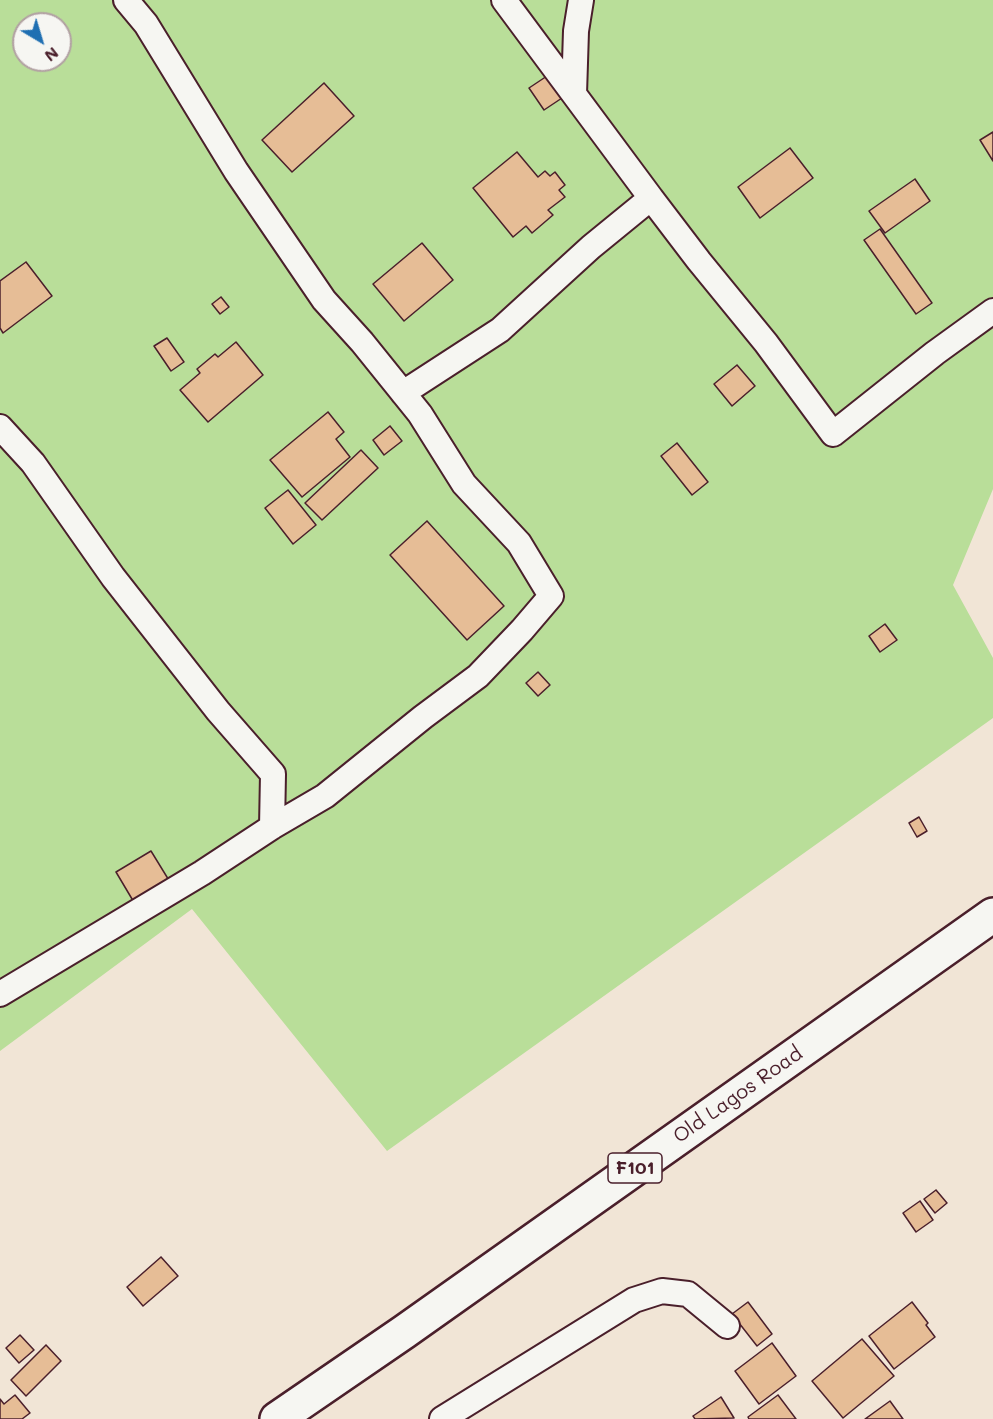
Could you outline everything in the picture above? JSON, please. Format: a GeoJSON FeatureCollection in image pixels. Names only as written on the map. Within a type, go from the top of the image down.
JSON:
{"type":"FeatureCollection","features":[{"type":"Feature","properties":{"kind":"main road","name":"Old Lagos Road"},"geometry":{"type":"LineString","coordinates":[[277,1419],[414,1325],[993,915]]}},
{"type":"Feature","properties":{"kind":"street"},"geometry":{"type":"LineString","coordinates":[[0,994],[192,880],[272,827],[325,796],[478,676],[551,596],[519,543],[464,484],[420,414],[362,342],[324,300],[236,171],[146,24],[126,0]]}},
{"type":"Feature","properties":{"kind":"street"},"geometry":{"type":"LineString","coordinates":[[504,0],[651,198],[766,343],[833,434],[935,353],[993,311]]}},
{"type":"Feature","properties":{"kind":"street"},"geometry":{"type":"LineString","coordinates":[[574,94],[576,32],[581,0]]}},
{"type":"Feature","properties":{"kind":"street"},"geometry":{"type":"LineString","coordinates":[[403,393],[500,330],[591,247],[651,198]]}},
{"type":"Feature","properties":{"kind":"street"},"geometry":{"type":"LineString","coordinates":[[0,428],[33,463],[113,577],[218,711],[273,774],[272,827]]}},
{"type":"Feature","properties":{"kind":"street"},"geometry":{"type":"LineString","coordinates":[[442,1419],[634,1300],[662,1291],[688,1294],[727,1326]]}},
{"type":"Feature","properties":{"kind":"green space"},"geometry":{"type":"Polygon","coordinates":[[[0,0],[993,0],[993,489],[953,585],[993,658],[993,718],[387,1151],[192,909],[0,1051],[0,0]]]}},
{"type":"Feature","properties":{"kind":"building"},"geometry":{"type":"Polygon","coordinates":[[[547,76],[562,98],[544,110],[529,88],[547,76]]]}},
{"type":"Feature","properties":{"kind":"building"},"geometry":{"type":"Polygon","coordinates":[[[324,83],[354,116],[292,172],[262,140],[324,83]]]}},
{"type":"Feature","properties":{"kind":"building"},"geometry":{"type":"Polygon","coordinates":[[[993,132],[993,161],[980,140],[993,132]]]}},
{"type":"Feature","properties":{"kind":"building"},"geometry":{"type":"Polygon","coordinates":[[[790,148],[813,178],[760,218],[738,187],[790,148]]]}},
{"type":"Feature","properties":{"kind":"building"},"geometry":{"type":"Polygon","coordinates":[[[517,152],[538,177],[545,171],[550,176],[555,172],[565,185],[559,190],[565,197],[548,210],[553,215],[532,233],[526,226],[513,237],[473,188],[517,152]]]}},
{"type":"Feature","properties":{"kind":"building"},"geometry":{"type":"Polygon","coordinates":[[[915,179],[930,201],[885,233],[869,211],[915,179]]]}},
{"type":"Feature","properties":{"kind":"building"},"geometry":{"type":"Polygon","coordinates":[[[880,229],[932,303],[916,314],[864,240],[880,229]]]}},
{"type":"Feature","properties":{"kind":"building"},"geometry":{"type":"Polygon","coordinates":[[[422,243],[453,280],[404,321],[373,284],[422,243]]]}},
{"type":"Feature","properties":{"kind":"building"},"geometry":{"type":"Polygon","coordinates":[[[26,262],[52,296],[3,333],[0,328],[0,281],[26,262]]]}},
{"type":"Feature","properties":{"kind":"building"},"geometry":{"type":"Polygon","coordinates":[[[221,297],[229,307],[220,314],[212,304],[221,297]]]}},
{"type":"Feature","properties":{"kind":"building"},"geometry":{"type":"Polygon","coordinates":[[[167,338],[184,362],[171,371],[154,346],[167,338]]]}},
{"type":"Feature","properties":{"kind":"building"},"geometry":{"type":"Polygon","coordinates":[[[236,342],[263,375],[208,422],[180,390],[200,373],[197,369],[215,354],[218,357],[236,342]]]}},
{"type":"Feature","properties":{"kind":"building"},"geometry":{"type":"Polygon","coordinates":[[[737,365],[755,386],[732,406],[714,384],[737,365]]]}},
{"type":"Feature","properties":{"kind":"building"},"geometry":{"type":"Polygon","coordinates":[[[328,412],[344,432],[336,439],[350,457],[302,497],[270,460],[328,412]]]}},
{"type":"Feature","properties":{"kind":"building"},"geometry":{"type":"Polygon","coordinates":[[[390,426],[402,441],[384,455],[373,440],[390,426]]]}},
{"type":"Feature","properties":{"kind":"building"},"geometry":{"type":"Polygon","coordinates":[[[677,443],[708,482],[692,495],[661,456],[677,443]]]}},
{"type":"Feature","properties":{"kind":"building"},"geometry":{"type":"Polygon","coordinates":[[[361,450],[378,468],[322,520],[305,503],[361,450]]]}},
{"type":"Feature","properties":{"kind":"building"},"geometry":{"type":"Polygon","coordinates":[[[288,490],[316,525],[293,544],[265,508],[288,490]]]}},
{"type":"Feature","properties":{"kind":"building"},"geometry":{"type":"Polygon","coordinates":[[[427,521],[504,606],[467,640],[390,555],[427,521]]]}},
{"type":"Feature","properties":{"kind":"building"},"geometry":{"type":"Polygon","coordinates":[[[885,624],[897,640],[880,652],[869,636],[885,624]]]}},
{"type":"Feature","properties":{"kind":"building"},"geometry":{"type":"Polygon","coordinates":[[[538,672],[550,685],[538,696],[526,683],[538,672]]]}},
{"type":"Feature","properties":{"kind":"building"},"geometry":{"type":"Polygon","coordinates":[[[919,817],[927,831],[917,837],[909,823],[919,817]]]}},
{"type":"Feature","properties":{"kind":"building"},"geometry":{"type":"Polygon","coordinates":[[[151,851],[170,882],[135,904],[116,872],[151,851]]]}},
{"type":"Feature","properties":{"kind":"building"},"geometry":{"type":"Polygon","coordinates":[[[936,1190],[947,1203],[935,1213],[924,1199],[936,1190]]]}},
{"type":"Feature","properties":{"kind":"building"},"geometry":{"type":"Polygon","coordinates":[[[920,1201],[933,1220],[916,1232],[903,1213],[920,1201]]]}},
{"type":"Feature","properties":{"kind":"building"},"geometry":{"type":"Polygon","coordinates":[[[161,1257],[178,1276],[143,1306],[127,1287],[161,1257]]]}},
{"type":"Feature","properties":{"kind":"building"},"geometry":{"type":"Polygon","coordinates":[[[748,1302],[772,1334],[757,1346],[732,1314],[748,1302]]]}},
{"type":"Feature","properties":{"kind":"building"},"geometry":{"type":"Polygon","coordinates":[[[912,1302],[928,1323],[926,1325],[935,1337],[894,1369],[869,1336],[912,1302]]]}},
{"type":"Feature","properties":{"kind":"building"},"geometry":{"type":"Polygon","coordinates":[[[20,1335],[34,1350],[19,1363],[6,1348],[20,1335]]]}},
{"type":"Feature","properties":{"kind":"building"},"geometry":{"type":"Polygon","coordinates":[[[862,1339],[894,1376],[843,1418],[812,1381],[862,1339]]]}},
{"type":"Feature","properties":{"kind":"building"},"geometry":{"type":"Polygon","coordinates":[[[772,1343],[796,1376],[759,1404],[735,1371],[772,1343]]]}},
{"type":"Feature","properties":{"kind":"building"},"geometry":{"type":"Polygon","coordinates":[[[46,1345],[61,1361],[26,1396],[11,1380],[46,1345]]]}},
{"type":"Feature","properties":{"kind":"building"},"geometry":{"type":"Polygon","coordinates":[[[15,1395],[30,1413],[22,1419],[0,1419],[0,1399],[4,1404],[15,1395]]]}},
{"type":"Feature","properties":{"kind":"building"},"geometry":{"type":"Polygon","coordinates":[[[778,1395],[796,1419],[749,1419],[748,1417],[778,1395]]]}},
{"type":"Feature","properties":{"kind":"building"},"geometry":{"type":"Polygon","coordinates":[[[721,1397],[734,1418],[695,1419],[693,1416],[721,1397]]]}},
{"type":"Feature","properties":{"kind":"building"},"geometry":{"type":"Polygon","coordinates":[[[890,1401],[903,1419],[865,1419],[890,1401]]]}}]}
